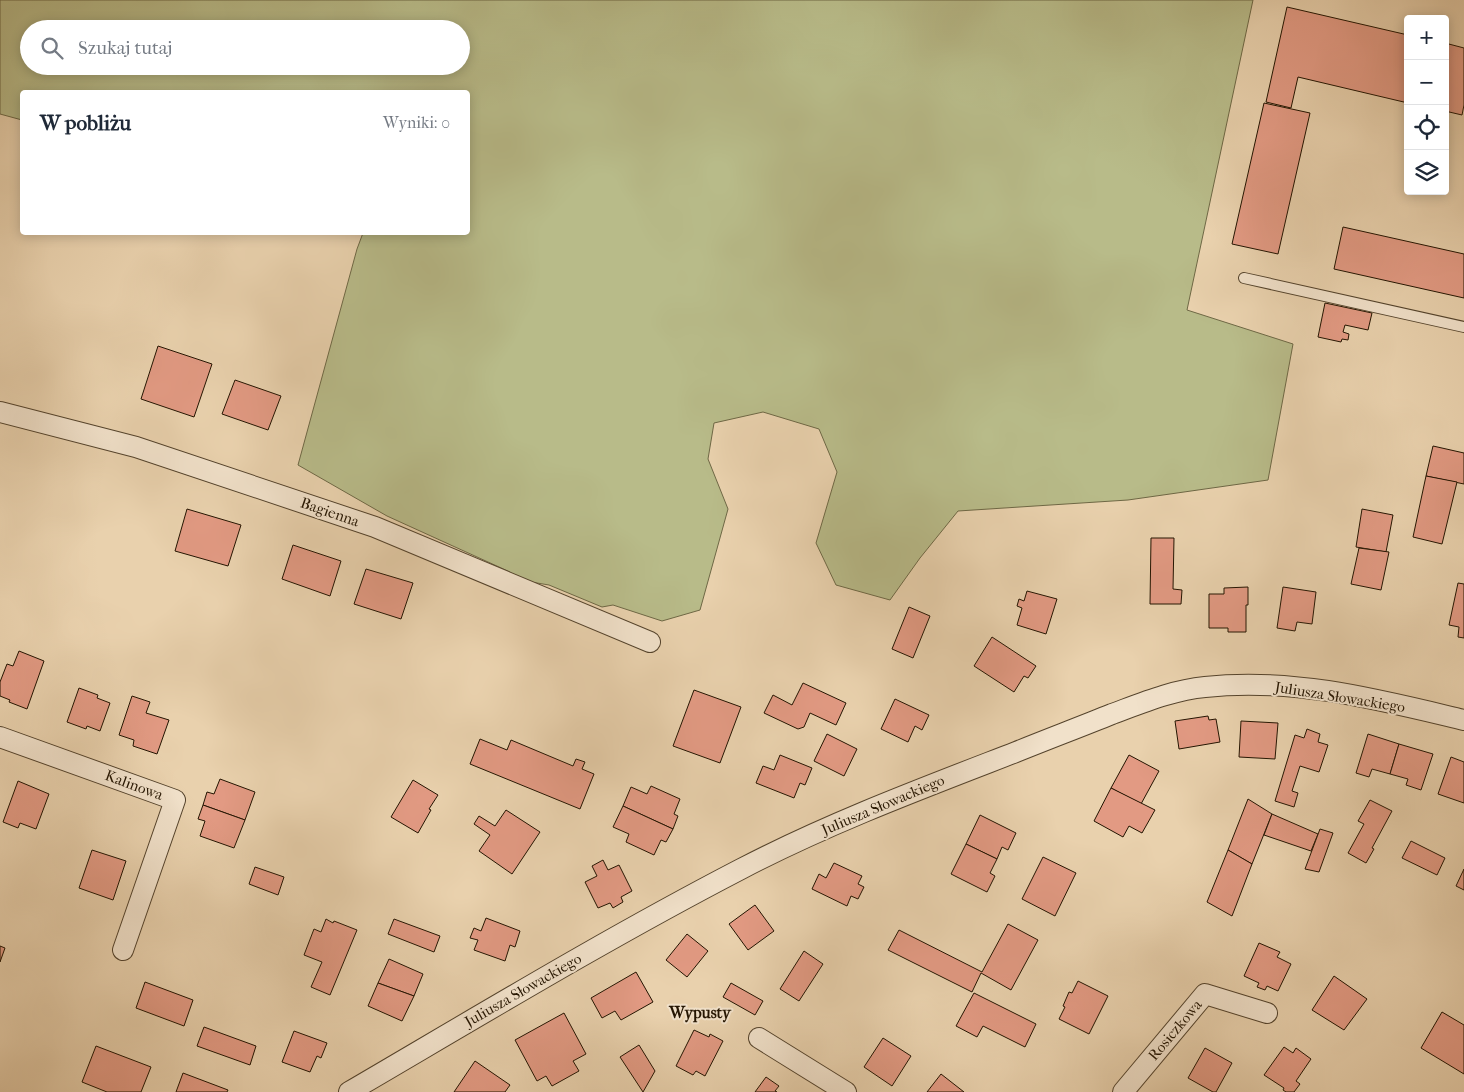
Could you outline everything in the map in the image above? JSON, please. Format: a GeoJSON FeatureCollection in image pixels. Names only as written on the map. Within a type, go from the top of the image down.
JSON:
{"type":"FeatureCollection","features":[{"type":"Feature","properties":{"kind":"street","name":"Bagienna"},"geometry":{"type":"LineString","coordinates":[[0,412],[136,447],[374,527],[650,642]]}},
{"type":"Feature","properties":{"kind":"street","name":"Juliusza Słowackiego"},"geometry":{"type":"LineString","coordinates":[[349,1092],[566,964],[743,868],[836,824],[900,797],[1156,698],[1201,687],[1241,683],[1305,688],[1380,700],[1464,720]]}},
{"type":"Feature","properties":{"kind":"street","name":"Kalinowa"},"geometry":{"type":"LineString","coordinates":[[0,737],[175,800],[123,950]]}},
{"type":"Feature","properties":{"kind":"street","name":"Rosiczkowa"},"geometry":{"type":"LineString","coordinates":[[1123,1092],[1205,994],[1267,1013]]}},
{"type":"Feature","properties":{"kind":"street"},"geometry":{"type":"LineString","coordinates":[[759,1038],[846,1092]]}},
{"type":"Feature","properties":{"kind":"lane"},"geometry":{"type":"LineString","coordinates":[[1244,278],[1464,327]]}},
{"type":"Feature","properties":{"kind":"green space"},"geometry":{"type":"Polygon","coordinates":[[[0,0],[1253,0],[1187,310],[1293,344],[1268,480],[1128,500],[958,511],[920,558],[890,600],[836,585],[816,543],[837,472],[819,429],[763,412],[714,423],[708,459],[728,509],[700,610],[662,621],[613,605],[602,607],[549,585],[519,580],[510,572],[387,516],[298,465],[362,235],[470,235],[470,90],[20,90],[20,119],[0,114],[0,0]]]}},
{"type":"Feature","properties":{"kind":"building"},"geometry":{"type":"Polygon","coordinates":[[[1287,7],[1404,34],[1404,102],[1298,77],[1291,108],[1266,102],[1287,7]]]}},
{"type":"Feature","properties":{"kind":"building"},"geometry":{"type":"Polygon","coordinates":[[[1449,44],[1464,48],[1464,105],[1462,115],[1449,112],[1449,44]]]}},
{"type":"Feature","properties":{"kind":"building"},"geometry":{"type":"Polygon","coordinates":[[[1264,103],[1310,113],[1278,254],[1232,244],[1264,103]]]}},
{"type":"Feature","properties":{"kind":"building"},"geometry":{"type":"Polygon","coordinates":[[[1343,227],[1464,254],[1464,298],[1334,269],[1343,227]]]}},
{"type":"Feature","properties":{"kind":"building"},"geometry":{"type":"Polygon","coordinates":[[[1325,303],[1372,313],[1368,330],[1345,325],[1343,332],[1349,334],[1348,340],[1342,339],[1341,342],[1318,337],[1325,303]]]}},
{"type":"Feature","properties":{"kind":"building"},"geometry":{"type":"Polygon","coordinates":[[[158,346],[212,364],[194,417],[141,399],[158,346]]]}},
{"type":"Feature","properties":{"kind":"building"},"geometry":{"type":"Polygon","coordinates":[[[235,380],[281,396],[268,430],[222,414],[235,380]]]}},
{"type":"Feature","properties":{"kind":"building"},"geometry":{"type":"Polygon","coordinates":[[[1433,446],[1464,453],[1464,484],[1426,476],[1433,446]]]}},
{"type":"Feature","properties":{"kind":"building"},"geometry":{"type":"Polygon","coordinates":[[[1426,476],[1457,482],[1442,544],[1413,537],[1426,476]]]}},
{"type":"Feature","properties":{"kind":"building"},"geometry":{"type":"Polygon","coordinates":[[[187,509],[241,525],[228,566],[175,551],[187,509]]]}},
{"type":"Feature","properties":{"kind":"building"},"geometry":{"type":"Polygon","coordinates":[[[1362,509],[1393,515],[1386,552],[1356,547],[1362,509]]]}},
{"type":"Feature","properties":{"kind":"building"},"geometry":{"type":"Polygon","coordinates":[[[1151,538],[1174,538],[1173,589],[1182,590],[1181,604],[1150,604],[1151,538]]]}},
{"type":"Feature","properties":{"kind":"building"},"geometry":{"type":"Polygon","coordinates":[[[293,545],[341,561],[330,596],[282,579],[293,545]]]}},
{"type":"Feature","properties":{"kind":"building"},"geometry":{"type":"Polygon","coordinates":[[[1359,548],[1389,552],[1381,590],[1351,584],[1359,548]]]}},
{"type":"Feature","properties":{"kind":"building"},"geometry":{"type":"Polygon","coordinates":[[[366,569],[413,583],[401,619],[354,604],[366,569]]]}},
{"type":"Feature","properties":{"kind":"building"},"geometry":{"type":"Polygon","coordinates":[[[1458,583],[1464,584],[1464,638],[1458,637],[1459,627],[1449,625],[1458,583]]]}},
{"type":"Feature","properties":{"kind":"building"},"geometry":{"type":"Polygon","coordinates":[[[1248,587],[1246,632],[1228,632],[1228,628],[1209,628],[1209,594],[1224,594],[1224,588],[1248,587]]]}},
{"type":"Feature","properties":{"kind":"building"},"geometry":{"type":"Polygon","coordinates":[[[1283,587],[1316,592],[1312,624],[1297,622],[1295,631],[1277,628],[1283,587]]]}},
{"type":"Feature","properties":{"kind":"building"},"geometry":{"type":"Polygon","coordinates":[[[1027,591],[1057,599],[1046,634],[1017,625],[1022,608],[1017,606],[1019,599],[1024,601],[1027,591]]]}},
{"type":"Feature","properties":{"kind":"building"},"geometry":{"type":"Polygon","coordinates":[[[909,607],[930,616],[913,658],[892,649],[909,607]]]}},
{"type":"Feature","properties":{"kind":"building"},"geometry":{"type":"Polygon","coordinates":[[[992,637],[1036,666],[1028,678],[1024,676],[1014,692],[974,666],[992,637]]]}},
{"type":"Feature","properties":{"kind":"building"},"geometry":{"type":"Polygon","coordinates":[[[19,651],[44,661],[27,709],[9,702],[10,700],[0,696],[0,682],[7,664],[13,666],[19,651]]]}},
{"type":"Feature","properties":{"kind":"building"},"geometry":{"type":"Polygon","coordinates":[[[803,683],[846,703],[836,725],[810,713],[804,727],[798,729],[764,713],[773,695],[792,705],[803,683]]]}},
{"type":"Feature","properties":{"kind":"building"},"geometry":{"type":"Polygon","coordinates":[[[79,688],[98,695],[97,698],[110,703],[100,731],[87,726],[86,729],[67,722],[79,688]]]}},
{"type":"Feature","properties":{"kind":"building"},"geometry":{"type":"Polygon","coordinates":[[[694,690],[741,707],[720,763],[673,746],[694,690]]]}},
{"type":"Feature","properties":{"kind":"building"},"geometry":{"type":"Polygon","coordinates":[[[132,696],[150,702],[146,713],[169,720],[157,754],[133,746],[134,740],[119,735],[132,696]]]}},
{"type":"Feature","properties":{"kind":"building"},"geometry":{"type":"Polygon","coordinates":[[[895,699],[929,715],[922,730],[915,726],[908,742],[881,729],[895,699]]]}},
{"type":"Feature","properties":{"kind":"building"},"geometry":{"type":"Polygon","coordinates":[[[1208,716],[1209,720],[1216,719],[1220,742],[1179,749],[1175,721],[1208,716]]]}},
{"type":"Feature","properties":{"kind":"building"},"geometry":{"type":"Polygon","coordinates":[[[1241,721],[1278,723],[1275,759],[1239,757],[1241,721]]]}},
{"type":"Feature","properties":{"kind":"building"},"geometry":{"type":"Polygon","coordinates":[[[1307,729],[1320,734],[1318,742],[1328,745],[1319,772],[1300,766],[1292,791],[1298,793],[1294,807],[1275,801],[1295,735],[1304,738],[1307,729]]]}},
{"type":"Feature","properties":{"kind":"building"},"geometry":{"type":"Polygon","coordinates":[[[827,734],[857,749],[844,776],[814,761],[827,734]]]}},
{"type":"Feature","properties":{"kind":"building"},"geometry":{"type":"Polygon","coordinates":[[[1368,734],[1399,744],[1390,774],[1372,769],[1369,777],[1356,773],[1368,734]]]}},
{"type":"Feature","properties":{"kind":"building"},"geometry":{"type":"Polygon","coordinates":[[[480,739],[507,750],[511,740],[573,766],[576,759],[585,762],[582,769],[594,774],[580,809],[470,764],[480,739]]]}},
{"type":"Feature","properties":{"kind":"building"},"geometry":{"type":"Polygon","coordinates":[[[1399,744],[1433,754],[1421,790],[1406,785],[1408,779],[1390,774],[1399,744]]]}},
{"type":"Feature","properties":{"kind":"building"},"geometry":{"type":"Polygon","coordinates":[[[780,755],[812,768],[805,785],[800,783],[794,798],[756,783],[763,766],[774,770],[780,755]]]}},
{"type":"Feature","properties":{"kind":"building"},"geometry":{"type":"Polygon","coordinates":[[[1129,755],[1159,771],[1141,804],[1111,788],[1129,755]]]}},
{"type":"Feature","properties":{"kind":"building"},"geometry":{"type":"Polygon","coordinates":[[[1451,757],[1464,762],[1464,803],[1438,794],[1451,757]]]}},
{"type":"Feature","properties":{"kind":"building"},"geometry":{"type":"Polygon","coordinates":[[[220,779],[255,792],[245,820],[203,805],[207,792],[214,794],[220,779]]]}},
{"type":"Feature","properties":{"kind":"building"},"geometry":{"type":"Polygon","coordinates":[[[413,780],[438,795],[418,833],[391,817],[413,780]]]}},
{"type":"Feature","properties":{"kind":"building"},"geometry":{"type":"Polygon","coordinates":[[[18,781],[49,794],[36,829],[20,823],[18,828],[3,822],[18,781]]]}},
{"type":"Feature","properties":{"kind":"building"},"geometry":{"type":"Polygon","coordinates":[[[651,786],[680,799],[674,814],[678,816],[673,829],[623,806],[631,787],[647,794],[651,786]]]}},
{"type":"Feature","properties":{"kind":"building"},"geometry":{"type":"Polygon","coordinates":[[[1111,788],[1155,810],[1142,833],[1129,826],[1123,837],[1094,821],[1111,788]]]}},
{"type":"Feature","properties":{"kind":"building"},"geometry":{"type":"Polygon","coordinates":[[[1248,799],[1272,814],[1252,864],[1228,850],[1248,799]]]}},
{"type":"Feature","properties":{"kind":"building"},"geometry":{"type":"Polygon","coordinates":[[[1370,800],[1392,811],[1366,863],[1348,853],[1364,824],[1358,821],[1370,800]]]}},
{"type":"Feature","properties":{"kind":"building"},"geometry":{"type":"Polygon","coordinates":[[[203,805],[245,820],[234,848],[200,836],[205,821],[198,819],[203,805]]]}},
{"type":"Feature","properties":{"kind":"building"},"geometry":{"type":"Polygon","coordinates":[[[623,806],[673,829],[666,842],[661,840],[654,855],[626,842],[629,834],[613,827],[623,806]]]}},
{"type":"Feature","properties":{"kind":"building"},"geometry":{"type":"Polygon","coordinates":[[[506,810],[540,832],[512,874],[479,851],[490,835],[474,824],[479,816],[495,826],[506,810]]]}},
{"type":"Feature","properties":{"kind":"building"},"geometry":{"type":"Polygon","coordinates":[[[1272,814],[1318,834],[1311,851],[1264,835],[1272,814]]]}},
{"type":"Feature","properties":{"kind":"building"},"geometry":{"type":"Polygon","coordinates":[[[980,815],[1016,833],[1008,850],[1002,847],[997,859],[966,844],[980,815]]]}},
{"type":"Feature","properties":{"kind":"building"},"geometry":{"type":"Polygon","coordinates":[[[1320,829],[1333,833],[1319,872],[1305,869],[1320,829]]]}},
{"type":"Feature","properties":{"kind":"building"},"geometry":{"type":"Polygon","coordinates":[[[1411,841],[1445,858],[1437,875],[1402,858],[1411,841]]]}},
{"type":"Feature","properties":{"kind":"building"},"geometry":{"type":"Polygon","coordinates":[[[966,844],[997,859],[990,873],[995,876],[987,892],[951,874],[966,844]]]}},
{"type":"Feature","properties":{"kind":"building"},"geometry":{"type":"Polygon","coordinates":[[[92,850],[126,861],[113,900],[79,888],[92,850]]]}},
{"type":"Feature","properties":{"kind":"building"},"geometry":{"type":"Polygon","coordinates":[[[1228,850],[1252,864],[1232,916],[1207,902],[1228,850]]]}},
{"type":"Feature","properties":{"kind":"building"},"geometry":{"type":"Polygon","coordinates":[[[1043,857],[1076,873],[1055,916],[1022,899],[1043,857]]]}},
{"type":"Feature","properties":{"kind":"building"},"geometry":{"type":"Polygon","coordinates":[[[603,860],[608,870],[619,865],[632,891],[621,897],[623,902],[613,908],[610,903],[598,908],[585,882],[597,876],[592,866],[603,860]]]}},
{"type":"Feature","properties":{"kind":"building"},"geometry":{"type":"Polygon","coordinates":[[[834,863],[862,876],[858,884],[864,887],[858,899],[851,896],[847,906],[812,889],[819,874],[826,878],[834,863]]]}},
{"type":"Feature","properties":{"kind":"building"},"geometry":{"type":"Polygon","coordinates":[[[255,867],[284,877],[278,895],[249,884],[255,867]]]}},
{"type":"Feature","properties":{"kind":"building"},"geometry":{"type":"Polygon","coordinates":[[[1464,869],[1464,890],[1456,886],[1464,869]]]}},
{"type":"Feature","properties":{"kind":"building"},"geometry":{"type":"Polygon","coordinates":[[[755,905],[774,931],[748,950],[729,924],[755,905]]]}},
{"type":"Feature","properties":{"kind":"building"},"geometry":{"type":"Polygon","coordinates":[[[486,918],[520,931],[515,947],[510,945],[505,961],[474,950],[478,940],[470,938],[474,928],[481,931],[486,918]]]}},
{"type":"Feature","properties":{"kind":"building"},"geometry":{"type":"Polygon","coordinates":[[[326,919],[357,930],[330,995],[311,987],[322,962],[304,955],[314,929],[321,932],[326,919]]]}},
{"type":"Feature","properties":{"kind":"building"},"geometry":{"type":"Polygon","coordinates":[[[394,919],[440,936],[434,952],[388,934],[394,919]]]}},
{"type":"Feature","properties":{"kind":"building"},"geometry":{"type":"Polygon","coordinates":[[[1008,924],[1038,940],[1011,990],[981,973],[972,992],[888,950],[899,930],[982,972],[1008,924]]]}},
{"type":"Feature","properties":{"kind":"building"},"geometry":{"type":"Polygon","coordinates":[[[687,934],[708,951],[687,977],[666,960],[687,934]]]}},
{"type":"Feature","properties":{"kind":"building"},"geometry":{"type":"Polygon","coordinates":[[[1259,943],[1280,952],[1277,957],[1291,964],[1278,991],[1267,986],[1265,990],[1257,987],[1259,983],[1244,976],[1259,943]]]}},
{"type":"Feature","properties":{"kind":"building"},"geometry":{"type":"Polygon","coordinates":[[[0,946],[5,948],[0,962],[0,946]]]}},
{"type":"Feature","properties":{"kind":"building"},"geometry":{"type":"Polygon","coordinates":[[[804,951],[823,964],[799,1001],[780,989],[804,951]]]}},
{"type":"Feature","properties":{"kind":"building"},"geometry":{"type":"Polygon","coordinates":[[[389,959],[423,974],[414,996],[378,983],[389,959]]]}},
{"type":"Feature","properties":{"kind":"building"},"geometry":{"type":"Polygon","coordinates":[[[636,972],[653,1002],[621,1020],[615,1011],[602,1018],[591,998],[636,972]]]}},
{"type":"Feature","properties":{"kind":"building"},"geometry":{"type":"Polygon","coordinates":[[[1334,976],[1367,999],[1344,1030],[1312,1010],[1334,976]]]}},
{"type":"Feature","properties":{"kind":"building"},"geometry":{"type":"Polygon","coordinates":[[[1078,981],[1108,996],[1089,1034],[1059,1019],[1069,992],[1072,993],[1078,981]]]}},
{"type":"Feature","properties":{"kind":"building"},"geometry":{"type":"Polygon","coordinates":[[[145,982],[193,1000],[184,1026],[136,1008],[145,982]]]}},
{"type":"Feature","properties":{"kind":"building"},"geometry":{"type":"Polygon","coordinates":[[[378,983],[414,996],[402,1021],[368,1006],[378,983]]]}},
{"type":"Feature","properties":{"kind":"building"},"geometry":{"type":"Polygon","coordinates":[[[731,983],[763,1001],[755,1015],[723,997],[731,983]]]}},
{"type":"Feature","properties":{"kind":"building"},"geometry":{"type":"Polygon","coordinates":[[[974,993],[1036,1024],[1025,1047],[983,1026],[977,1037],[956,1026],[974,993]]]}},
{"type":"Feature","properties":{"kind":"building"},"geometry":{"type":"Polygon","coordinates":[[[1442,1012],[1464,1025],[1464,1074],[1421,1048],[1442,1012]]]}},
{"type":"Feature","properties":{"kind":"building"},"geometry":{"type":"Polygon","coordinates":[[[564,1013],[586,1054],[573,1061],[579,1071],[552,1086],[546,1076],[537,1081],[515,1040],[564,1013]]]}},
{"type":"Feature","properties":{"kind":"building"},"geometry":{"type":"Polygon","coordinates":[[[204,1027],[256,1046],[250,1065],[197,1046],[204,1027]]]}},
{"type":"Feature","properties":{"kind":"building"},"geometry":{"type":"Polygon","coordinates":[[[694,1030],[709,1037],[710,1034],[723,1041],[705,1076],[696,1071],[693,1075],[676,1066],[694,1030]]]}},
{"type":"Feature","properties":{"kind":"building"},"geometry":{"type":"Polygon","coordinates":[[[294,1031],[327,1043],[321,1058],[317,1056],[310,1072],[282,1062],[294,1031]]]}},
{"type":"Feature","properties":{"kind":"building"},"geometry":{"type":"Polygon","coordinates":[[[883,1038],[911,1056],[892,1086],[864,1067],[883,1038]]]}},
{"type":"Feature","properties":{"kind":"building"},"geometry":{"type":"Polygon","coordinates":[[[639,1045],[655,1071],[643,1092],[620,1057],[639,1045]]]}},
{"type":"Feature","properties":{"kind":"building"},"geometry":{"type":"Polygon","coordinates":[[[96,1046],[151,1067],[141,1092],[107,1092],[82,1082],[96,1046]]]}},
{"type":"Feature","properties":{"kind":"building"},"geometry":{"type":"Polygon","coordinates":[[[1284,1047],[1293,1053],[1296,1048],[1311,1059],[1296,1081],[1300,1084],[1294,1092],[1286,1092],[1283,1090],[1284,1088],[1264,1075],[1284,1047]]]}},
{"type":"Feature","properties":{"kind":"building"},"geometry":{"type":"Polygon","coordinates":[[[1205,1048],[1232,1063],[1216,1092],[1188,1078],[1205,1048]]]}},
{"type":"Feature","properties":{"kind":"building"},"geometry":{"type":"Polygon","coordinates":[[[475,1061],[510,1085],[505,1092],[454,1092],[475,1061]]]}},
{"type":"Feature","properties":{"kind":"building"},"geometry":{"type":"Polygon","coordinates":[[[183,1073],[228,1090],[227,1092],[176,1092],[183,1073]]]}},
{"type":"Feature","properties":{"kind":"building"},"geometry":{"type":"Polygon","coordinates":[[[941,1074],[964,1092],[927,1092],[941,1074]]]}},
{"type":"Feature","properties":{"kind":"building"},"geometry":{"type":"Polygon","coordinates":[[[766,1077],[779,1086],[775,1091],[777,1092],[755,1092],[766,1077]]]}},
{"type":"Feature","properties":{"kind":"district","name":"Wypusty"},"geometry":{"type":"Point","coordinates":[700,1012]}}]}
